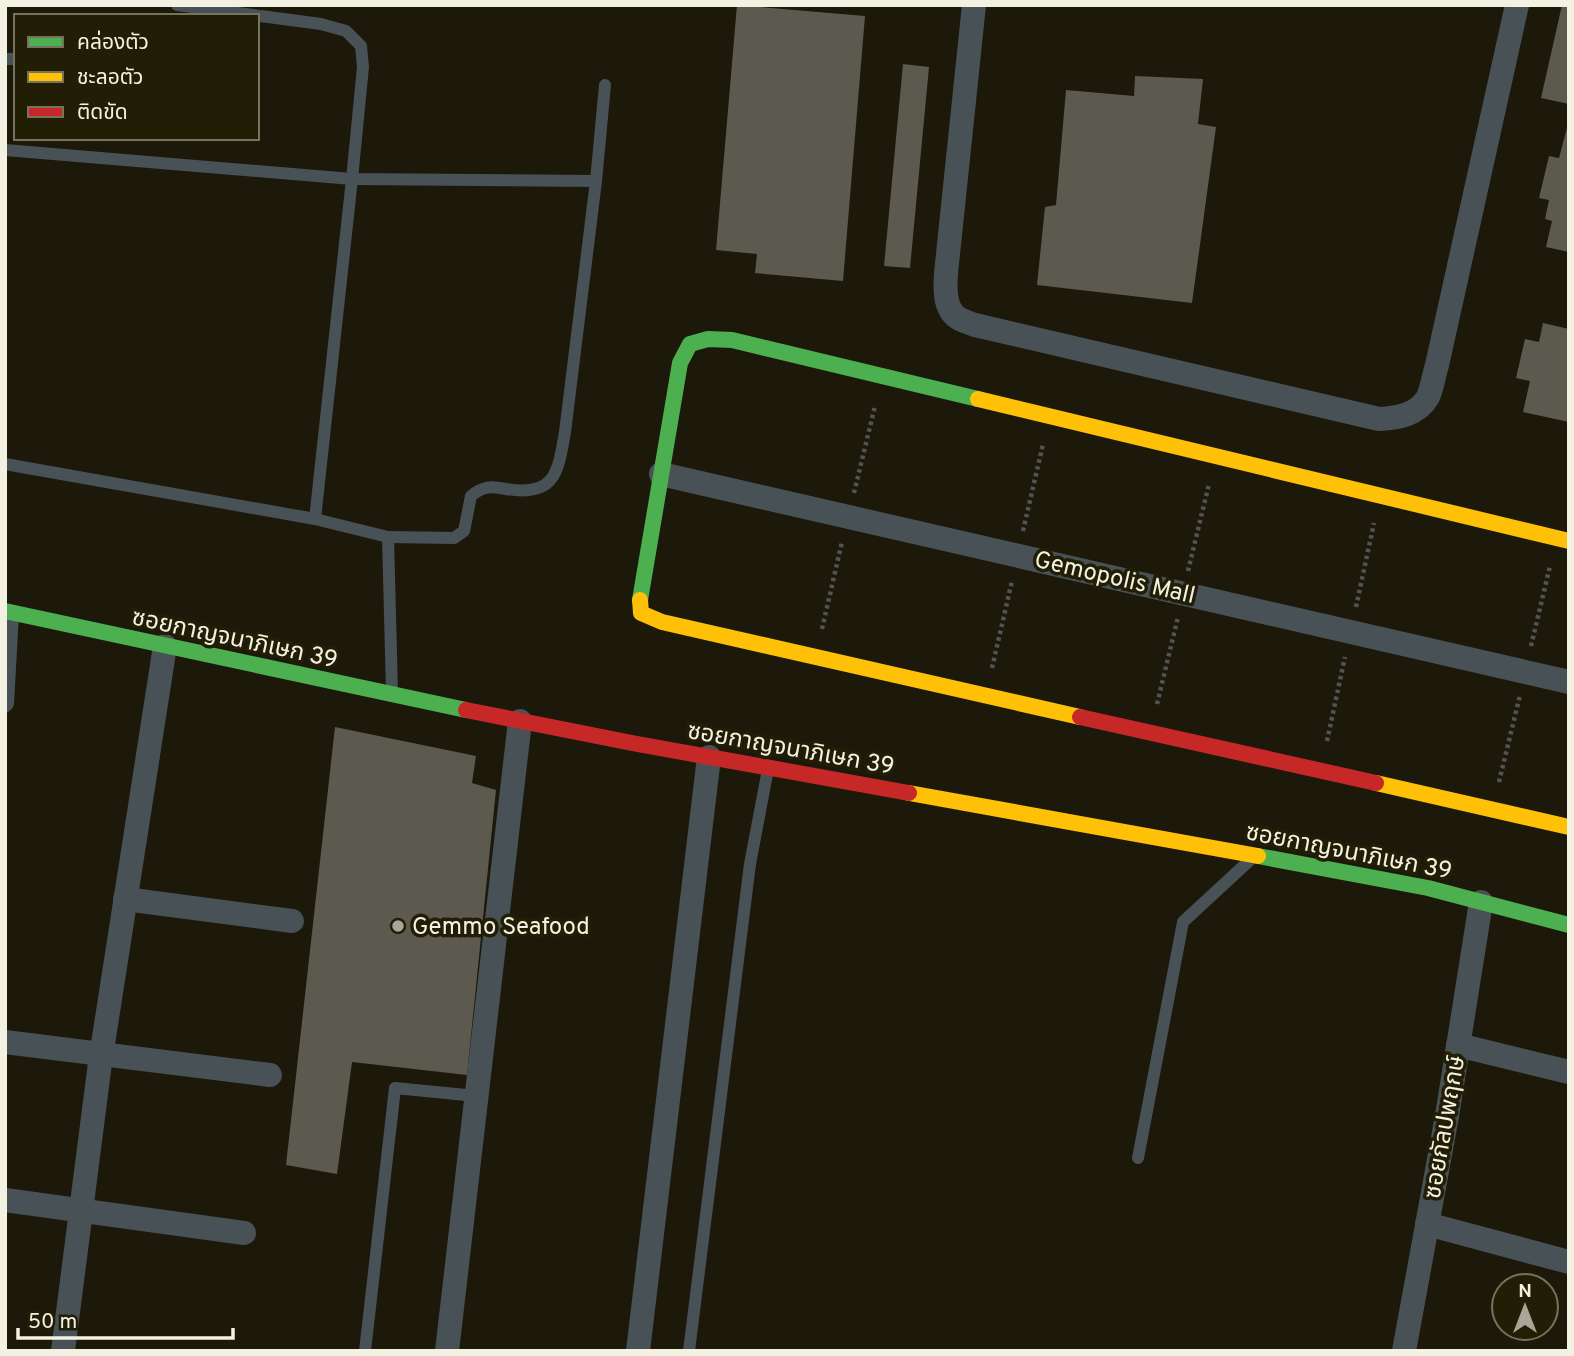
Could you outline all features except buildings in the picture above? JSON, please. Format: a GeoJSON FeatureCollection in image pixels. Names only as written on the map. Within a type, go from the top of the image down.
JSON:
{"type":"FeatureCollection","features":[{"type":"Feature","properties":{"kind":"street"},"geometry":{"type":"LineString","coordinates":[[974,5],[946,273],[945,293],[949,307],[957,318],[975,325],[1379,419],[1399,418],[1415,410],[1427,398],[1437,365],[1517,5]]}},
{"type":"Feature","properties":{"kind":"street"},"geometry":{"type":"LineString","coordinates":[[1569,541],[732,340],[708,339],[690,344],[680,363],[640,596],[641,613],[662,622],[1569,827]]}},
{"type":"Feature","properties":{"kind":"street","name":"Gemopolis Mall"},"geometry":{"type":"LineString","coordinates":[[661,474],[1569,682]]}},
{"type":"Feature","properties":{"kind":"street","name":"ซอยกาญจนาภิเษก 39"},"geometry":{"type":"LineString","coordinates":[[9,611],[520,721],[1428,888],[1569,925]]}},
{"type":"Feature","properties":{"kind":"street"},"geometry":{"type":"LineString","coordinates":[[63,1351],[101,1054],[165,646]]}},
{"type":"Feature","properties":{"kind":"street"},"geometry":{"type":"LineString","coordinates":[[446,1351],[520,721]]}},
{"type":"Feature","properties":{"kind":"street"},"geometry":{"type":"LineString","coordinates":[[638,1351],[709,757]]}},
{"type":"Feature","properties":{"kind":"street"},"geometry":{"type":"LineString","coordinates":[[125,899],[292,921]]}},
{"type":"Feature","properties":{"kind":"street","name":"ซอยกัลปพฤกษ์"},"geometry":{"type":"LineString","coordinates":[[1404,1351],[1481,902]]}},
{"type":"Feature","properties":{"kind":"street"},"geometry":{"type":"LineString","coordinates":[[5,1042],[270,1075]]}},
{"type":"Feature","properties":{"kind":"street"},"geometry":{"type":"LineString","coordinates":[[1458,1045],[1569,1072]]}},
{"type":"Feature","properties":{"kind":"street"},"geometry":{"type":"LineString","coordinates":[[5,1200],[244,1233]]}},
{"type":"Feature","properties":{"kind":"street"},"geometry":{"type":"LineString","coordinates":[[1427,1224],[1569,1262]]}},
{"type":"Feature","properties":{"kind":"lane"},"geometry":{"type":"LineString","coordinates":[[177,5],[245,14]]}},
{"type":"Feature","properties":{"kind":"lane"},"geometry":{"type":"LineString","coordinates":[[259,16],[321,24],[346,31],[361,46],[362,67],[352,179],[315,519]]}},
{"type":"Feature","properties":{"kind":"lane"},"geometry":{"type":"LineString","coordinates":[[5,464],[315,519],[388,537],[454,538],[464,531],[471,496],[477,490],[493,486],[519,491],[544,486],[556,471],[565,432],[605,85]]}},
{"type":"Feature","properties":{"kind":"lane"},"geometry":{"type":"LineString","coordinates":[[5,150],[352,179],[596,181]]}},
{"type":"Feature","properties":{"kind":"lane"},"geometry":{"type":"LineString","coordinates":[[388,537],[392,695]]}},
{"type":"Feature","properties":{"kind":"lane"},"geometry":{"type":"LineString","coordinates":[[5,707],[8,704],[9,611]]}},
{"type":"Feature","properties":{"kind":"lane"},"geometry":{"type":"LineString","coordinates":[[689,1351],[750,864],[768,767]]}},
{"type":"Feature","properties":{"kind":"lane"},"geometry":{"type":"LineString","coordinates":[[1138,1158],[1183,922],[1256,855]]}},
{"type":"Feature","properties":{"kind":"lane"},"geometry":{"type":"LineString","coordinates":[[366,1351],[395,1088],[476,1096]]}},
{"type":"Feature","properties":{"kind":"traffic: fast"},"geometry":{"type":"LineString","coordinates":[[640,600],[680,363],[690,344],[708,339],[732,340],[978,399]]}},
{"type":"Feature","properties":{"kind":"traffic: fast"},"geometry":{"type":"LineString","coordinates":[[5,611],[466,710]]}},
{"type":"Feature","properties":{"kind":"traffic: fast"},"geometry":{"type":"LineString","coordinates":[[1258,856],[1428,888],[1569,925]]}},
{"type":"Feature","properties":{"kind":"traffic: slow"},"geometry":{"type":"LineString","coordinates":[[978,399],[1569,541]]}},
{"type":"Feature","properties":{"kind":"traffic: slow"},"geometry":{"type":"LineString","coordinates":[[640,600],[641,613],[662,622],[1080,717]]}},
{"type":"Feature","properties":{"kind":"traffic: slow"},"geometry":{"type":"LineString","coordinates":[[1376,783],[1569,827]]}},
{"type":"Feature","properties":{"kind":"traffic: slow"},"geometry":{"type":"LineString","coordinates":[[909,793],[1258,856]]}},
{"type":"Feature","properties":{"kind":"traffic: jam"},"geometry":{"type":"LineString","coordinates":[[466,710],[909,793]]}},
{"type":"Feature","properties":{"kind":"traffic: jam"},"geometry":{"type":"LineString","coordinates":[[1080,717],[1376,783]]}},
{"type":"Feature","properties":{"kind":"place","name":"Gemmo Seafood"},"geometry":{"type":"Point","coordinates":[398,926]}}]}
